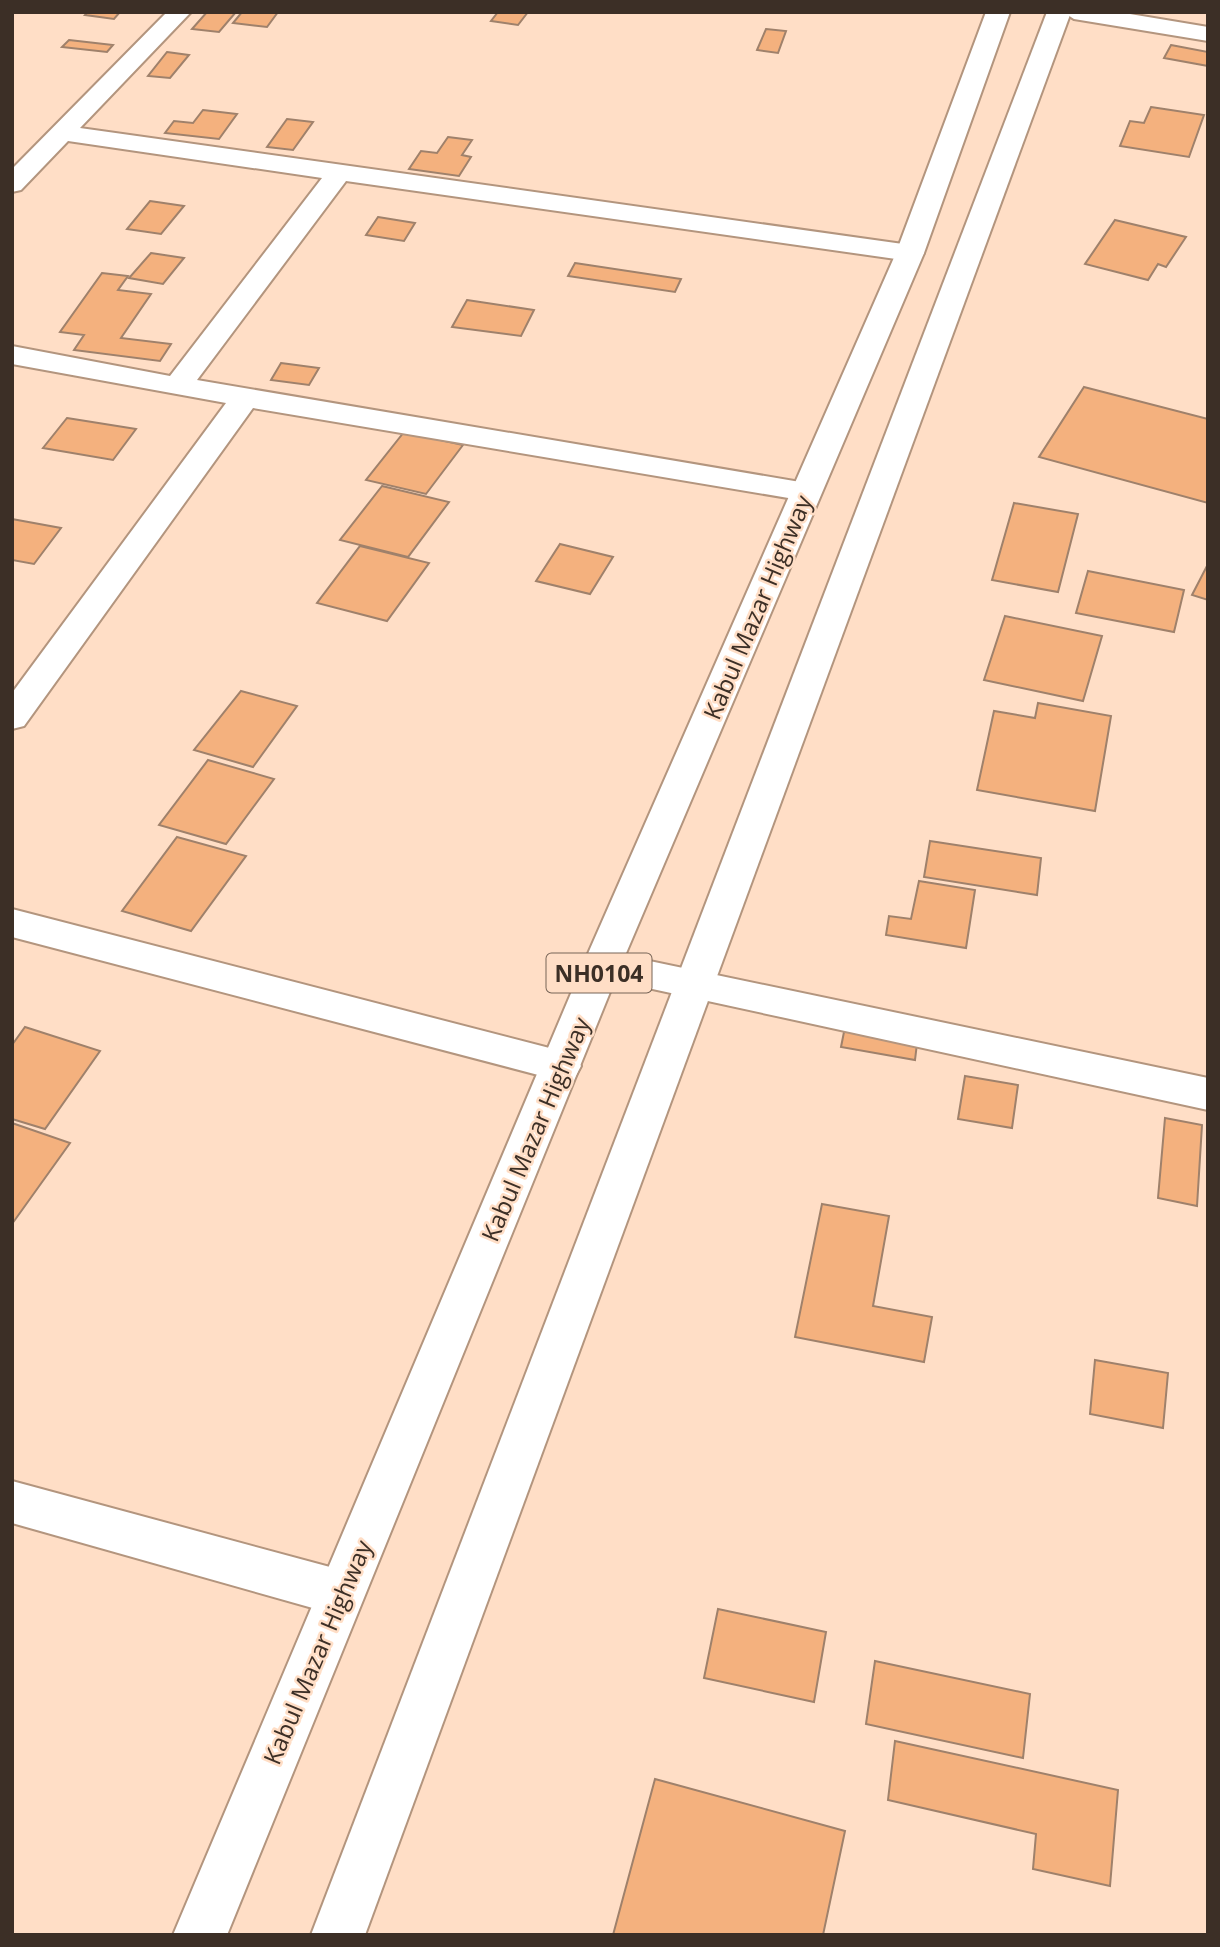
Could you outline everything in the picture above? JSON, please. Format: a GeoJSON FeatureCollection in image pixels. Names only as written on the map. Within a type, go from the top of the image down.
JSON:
{"type":"FeatureCollection","features":[{"type":"Feature","properties":{"kind":"main road"},"geometry":{"type":"LineString","coordinates":[[12,184],[180,12]]}},
{"type":"Feature","properties":{"kind":"main road","name":"Kabul Mazar Highway"},"geometry":{"type":"LineString","coordinates":[[200,1935],[602,965],[910,253],[998,12]]}},
{"type":"Feature","properties":{"kind":"main road"},"geometry":{"type":"LineString","coordinates":[[338,1935],[1059,12]]}},
{"type":"Feature","properties":{"kind":"main road"},"geometry":{"type":"LineString","coordinates":[[1074,12],[1208,34]]}},
{"type":"Feature","properties":{"kind":"main road"},"geometry":{"type":"LineString","coordinates":[[61,133],[910,253]]}},
{"type":"Feature","properties":{"kind":"main road"},"geometry":{"type":"LineString","coordinates":[[179,384],[338,174]]}},
{"type":"Feature","properties":{"kind":"main road"},"geometry":{"type":"LineString","coordinates":[[12,355],[245,398],[806,492]]}},
{"type":"Feature","properties":{"kind":"main road"},"geometry":{"type":"LineString","coordinates":[[12,718],[245,398]]}},
{"type":"Feature","properties":{"kind":"main road"},"geometry":{"type":"LineString","coordinates":[[12,923],[561,1066]]}},
{"type":"Feature","properties":{"kind":"main road"},"geometry":{"type":"LineString","coordinates":[[602,965],[1208,1094]]}},
{"type":"Feature","properties":{"kind":"main road"},"geometry":{"type":"LineString","coordinates":[[12,1502],[341,1593]]}},
{"type":"Feature","properties":{"kind":"building"},"geometry":{"type":"Polygon","coordinates":[[[88,12],[120,12],[114,19],[85,15],[88,12]]]}},
{"type":"Feature","properties":{"kind":"building"},"geometry":{"type":"Polygon","coordinates":[[[207,12],[236,12],[219,32],[192,29],[207,12]]]}},
{"type":"Feature","properties":{"kind":"building"},"geometry":{"type":"Polygon","coordinates":[[[242,12],[278,12],[267,27],[233,23],[242,12]]]}},
{"type":"Feature","properties":{"kind":"building"},"geometry":{"type":"Polygon","coordinates":[[[498,12],[528,12],[518,25],[491,21],[498,12]]]}},
{"type":"Feature","properties":{"kind":"building"},"geometry":{"type":"Polygon","coordinates":[[[766,29],[786,31],[778,53],[757,50],[766,29]]]}},
{"type":"Feature","properties":{"kind":"building"},"geometry":{"type":"Polygon","coordinates":[[[69,40],[113,45],[107,52],[62,47],[69,40]]]}},
{"type":"Feature","properties":{"kind":"building"},"geometry":{"type":"Polygon","coordinates":[[[1171,45],[1208,52],[1208,66],[1164,58],[1171,45]]]}},
{"type":"Feature","properties":{"kind":"building"},"geometry":{"type":"Polygon","coordinates":[[[167,52],[189,55],[170,78],[148,76],[167,52]]]}},
{"type":"Feature","properties":{"kind":"building"},"geometry":{"type":"Polygon","coordinates":[[[1151,107],[1204,115],[1189,157],[1120,146],[1130,121],[1144,123],[1151,107]]]}},
{"type":"Feature","properties":{"kind":"building"},"geometry":{"type":"Polygon","coordinates":[[[203,110],[237,114],[219,139],[165,133],[174,121],[193,123],[203,110]]]}},
{"type":"Feature","properties":{"kind":"building"},"geometry":{"type":"Polygon","coordinates":[[[287,119],[313,122],[293,150],[267,147],[287,119]]]}},
{"type":"Feature","properties":{"kind":"building"},"geometry":{"type":"Polygon","coordinates":[[[448,137],[472,140],[462,155],[471,157],[459,176],[409,169],[421,151],[437,153],[448,137]]]}},
{"type":"Feature","properties":{"kind":"building"},"geometry":{"type":"Polygon","coordinates":[[[150,201],[184,206],[161,234],[127,229],[150,201]]]}},
{"type":"Feature","properties":{"kind":"building"},"geometry":{"type":"Polygon","coordinates":[[[378,217],[415,223],[404,241],[366,235],[378,217]]]}},
{"type":"Feature","properties":{"kind":"building"},"geometry":{"type":"Polygon","coordinates":[[[1115,220],[1186,237],[1166,267],[1158,264],[1148,280],[1085,264],[1115,220]]]}},
{"type":"Feature","properties":{"kind":"building"},"geometry":{"type":"Polygon","coordinates":[[[151,253],[184,258],[163,284],[129,278],[151,253]]]}},
{"type":"Feature","properties":{"kind":"building"},"geometry":{"type":"Polygon","coordinates":[[[575,263],[681,279],[675,292],[568,276],[575,263]]]}},
{"type":"Feature","properties":{"kind":"building"},"geometry":{"type":"Polygon","coordinates":[[[102,273],[128,276],[118,290],[151,294],[121,338],[171,344],[160,361],[74,350],[84,335],[60,332],[102,273]]]}},
{"type":"Feature","properties":{"kind":"building"},"geometry":{"type":"Polygon","coordinates":[[[467,300],[534,310],[521,336],[452,327],[467,300]]]}},
{"type":"Feature","properties":{"kind":"building"},"geometry":{"type":"Polygon","coordinates":[[[281,363],[319,368],[309,385],[271,380],[281,363]]]}},
{"type":"Feature","properties":{"kind":"building"},"geometry":{"type":"Polygon","coordinates":[[[1084,387],[1208,419],[1208,503],[1039,457],[1084,387]]]}},
{"type":"Feature","properties":{"kind":"building"},"geometry":{"type":"Polygon","coordinates":[[[67,418],[136,429],[113,460],[43,448],[67,418]]]}},
{"type":"Feature","properties":{"kind":"building"},"geometry":{"type":"Polygon","coordinates":[[[404,432],[463,445],[426,494],[366,480],[404,432]]]}},
{"type":"Feature","properties":{"kind":"building"},"geometry":{"type":"Polygon","coordinates":[[[382,486],[449,502],[408,557],[340,540],[382,486]]]}},
{"type":"Feature","properties":{"kind":"building"},"geometry":{"type":"Polygon","coordinates":[[[1014,503],[1078,514],[1058,592],[992,580],[1014,503]]]}},
{"type":"Feature","properties":{"kind":"building"},"geometry":{"type":"Polygon","coordinates":[[[12,519],[61,528],[34,564],[12,560],[12,519]]]}},
{"type":"Feature","properties":{"kind":"building"},"geometry":{"type":"Polygon","coordinates":[[[560,544],[613,557],[590,594],[536,581],[560,544]]]}},
{"type":"Feature","properties":{"kind":"building"},"geometry":{"type":"Polygon","coordinates":[[[360,546],[429,563],[387,621],[317,603],[360,546]]]}},
{"type":"Feature","properties":{"kind":"building"},"geometry":{"type":"Polygon","coordinates":[[[1208,564],[1208,600],[1192,595],[1208,564]]]}},
{"type":"Feature","properties":{"kind":"building"},"geometry":{"type":"Polygon","coordinates":[[[1088,571],[1184,590],[1174,632],[1076,613],[1088,571]]]}},
{"type":"Feature","properties":{"kind":"building"},"geometry":{"type":"Polygon","coordinates":[[[1005,616],[1102,636],[1083,701],[984,680],[1005,616]]]}},
{"type":"Feature","properties":{"kind":"building"},"geometry":{"type":"Polygon","coordinates":[[[241,691],[297,706],[253,767],[194,750],[241,691]]]}},
{"type":"Feature","properties":{"kind":"building"},"geometry":{"type":"Polygon","coordinates":[[[1038,703],[1111,716],[1095,811],[977,790],[994,711],[1035,718],[1038,703]]]}},
{"type":"Feature","properties":{"kind":"building"},"geometry":{"type":"Polygon","coordinates":[[[208,760],[274,779],[226,844],[159,825],[208,760]]]}},
{"type":"Feature","properties":{"kind":"building"},"geometry":{"type":"Polygon","coordinates":[[[177,837],[246,856],[191,931],[122,911],[177,837]]]}},
{"type":"Feature","properties":{"kind":"building"},"geometry":{"type":"Polygon","coordinates":[[[930,841],[1041,858],[1037,895],[924,877],[930,841]]]}},
{"type":"Feature","properties":{"kind":"building"},"geometry":{"type":"Polygon","coordinates":[[[919,881],[975,890],[966,948],[886,935],[889,916],[911,919],[919,881]]]}},
{"type":"Feature","properties":{"kind":"building"},"geometry":{"type":"Polygon","coordinates":[[[846,1022],[918,1035],[915,1060],[841,1047],[846,1022]]]}},
{"type":"Feature","properties":{"kind":"building"},"geometry":{"type":"Polygon","coordinates":[[[25,1027],[100,1051],[45,1129],[12,1119],[12,1045],[25,1027]]]}},
{"type":"Feature","properties":{"kind":"building"},"geometry":{"type":"Polygon","coordinates":[[[965,1076],[1018,1085],[1012,1128],[958,1119],[965,1076]]]}},
{"type":"Feature","properties":{"kind":"building"},"geometry":{"type":"Polygon","coordinates":[[[1165,1118],[1202,1125],[1197,1206],[1158,1198],[1165,1118]]]}},
{"type":"Feature","properties":{"kind":"building"},"geometry":{"type":"Polygon","coordinates":[[[12,1123],[70,1143],[12,1224],[12,1123]]]}},
{"type":"Feature","properties":{"kind":"building"},"geometry":{"type":"Polygon","coordinates":[[[822,1204],[889,1216],[873,1306],[932,1317],[924,1362],[795,1337],[822,1204]]]}},
{"type":"Feature","properties":{"kind":"building"},"geometry":{"type":"Polygon","coordinates":[[[1095,1360],[1168,1373],[1163,1428],[1090,1414],[1095,1360]]]}},
{"type":"Feature","properties":{"kind":"building"},"geometry":{"type":"Polygon","coordinates":[[[718,1609],[826,1632],[814,1702],[704,1678],[718,1609]]]}},
{"type":"Feature","properties":{"kind":"building"},"geometry":{"type":"Polygon","coordinates":[[[875,1661],[1030,1694],[1023,1758],[866,1724],[875,1661]]]}},
{"type":"Feature","properties":{"kind":"building"},"geometry":{"type":"Polygon","coordinates":[[[895,1741],[1118,1790],[1110,1886],[1033,1869],[1036,1834],[888,1800],[895,1741]]]}},
{"type":"Feature","properties":{"kind":"building"},"geometry":{"type":"Polygon","coordinates":[[[655,1779],[845,1831],[823,1935],[613,1935],[655,1779]]]}}]}
